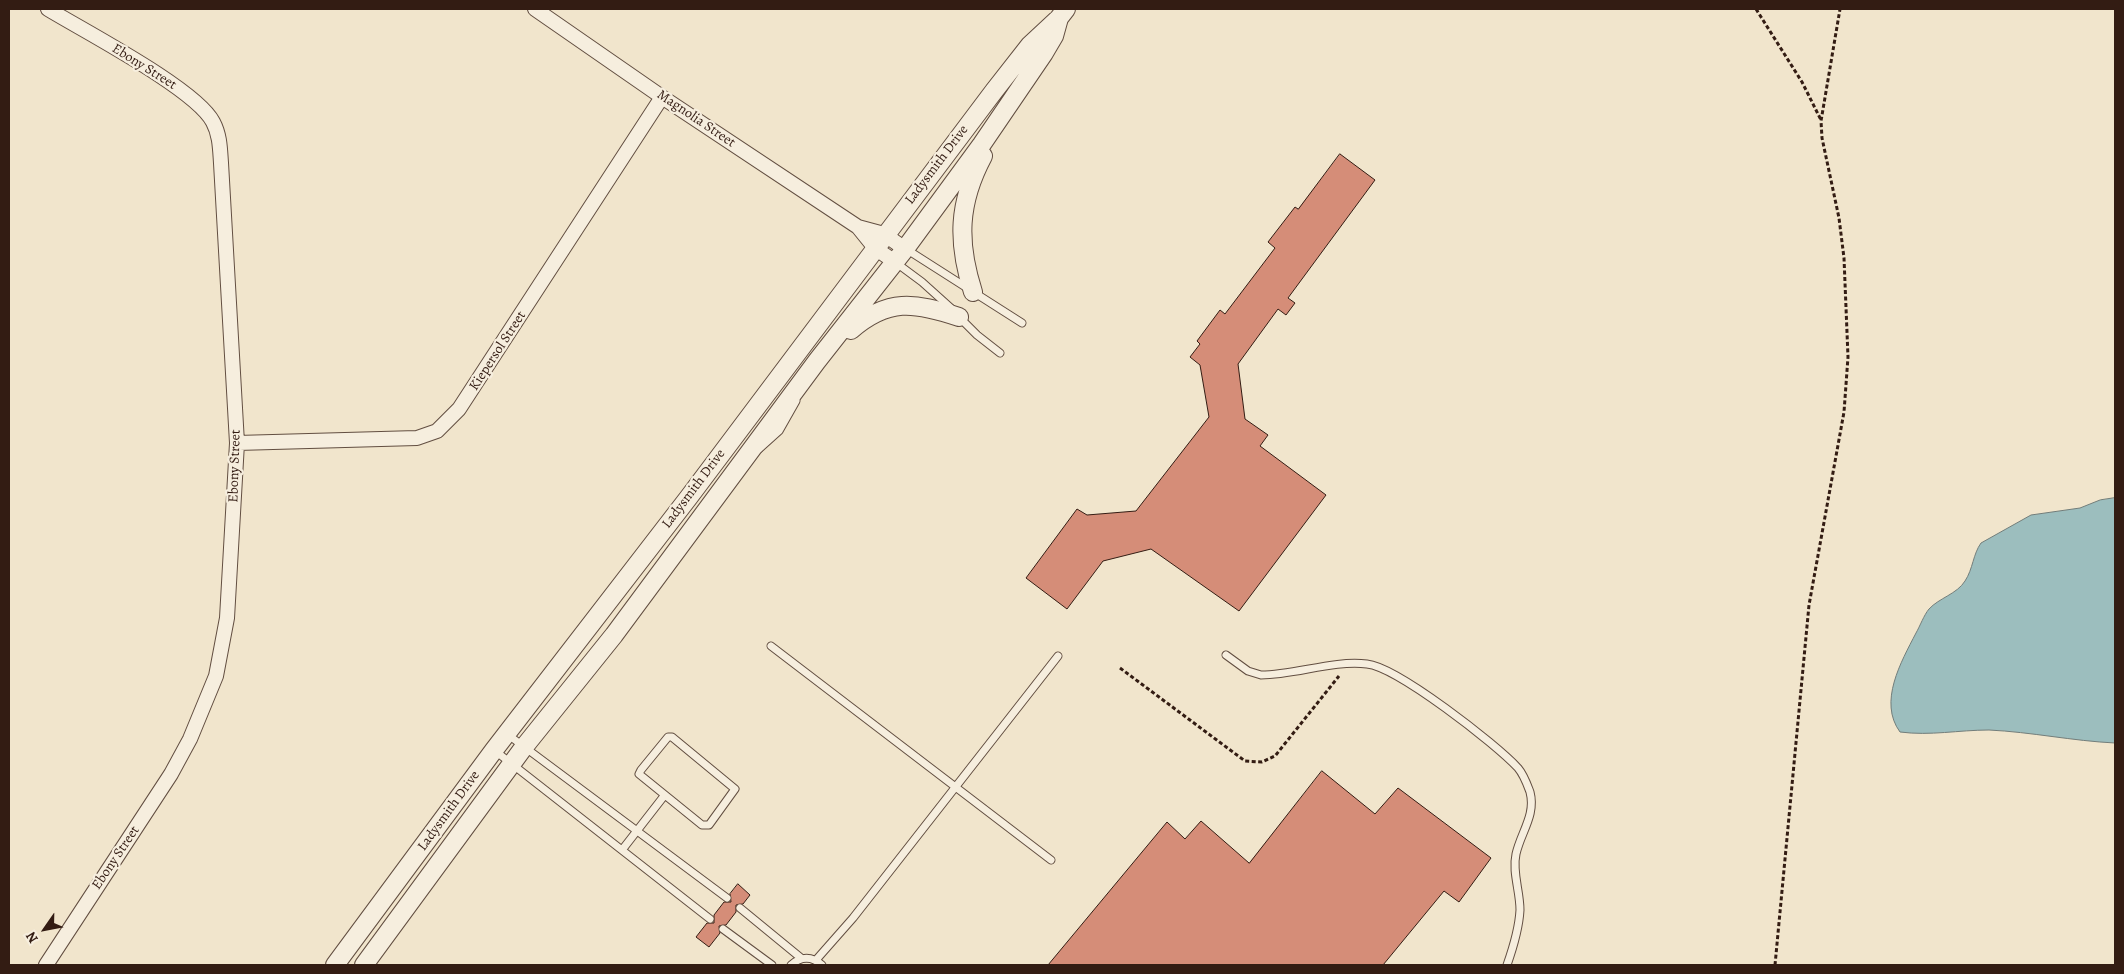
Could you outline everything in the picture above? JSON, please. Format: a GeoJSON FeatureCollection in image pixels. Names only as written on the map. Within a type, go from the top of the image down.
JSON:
{"type":"FeatureCollection","features":[{"type":"Feature","properties":{"kind":"street","name":"Ebony Street"},"geometry":{"type":"LineString","coordinates":[[46,965],[171,774],[190,739],[216,676],[227,618],[237,443],[221,163],[219,140],[213,122],[202,107],[168,81],[48,9]]}},
{"type":"Feature","properties":{"kind":"street","name":"Magnolia Street"},"geometry":{"type":"LineString","coordinates":[[535,9],[662,97],[900,255]]}},
{"type":"Feature","properties":{"kind":"street","name":"Ladysmith Drive"},"geometry":{"type":"LineString","coordinates":[[364,965],[524,746],[614,635],[817,361],[900,255],[1044,53],[1054,36],[1063,14]]}},
{"type":"Feature","properties":{"kind":"street","name":"Ladysmith Drive"},"geometry":{"type":"LineString","coordinates":[[335,965],[494,750],[689,497],[880,241],[1030,45],[1063,14]]}},
{"type":"Feature","properties":{"kind":"street","name":"Kiepersol Street"},"geometry":{"type":"LineString","coordinates":[[237,443],[417,438],[437,431],[459,409],[662,97]]}},
{"type":"Feature","properties":{"kind":"street"},"geometry":{"type":"LineString","coordinates":[[973,292],[962,251],[962,218],[966,197],[976,170],[1006,108]]}},
{"type":"Feature","properties":{"kind":"street"},"geometry":{"type":"LineString","coordinates":[[817,361],[860,322],[877,310],[904,304],[928,307],[959,316]]}},
{"type":"Feature","properties":{"kind":"lane"},"geometry":{"type":"LineString","coordinates":[[900,255],[973,292],[1022,323]]}},
{"type":"Feature","properties":{"kind":"lane"},"geometry":{"type":"LineString","coordinates":[[900,255],[922,282],[959,316],[977,336],[1000,353]]}},
{"type":"Feature","properties":{"kind":"lane"},"geometry":{"type":"LineString","coordinates":[[770,646],[1051,860]]}},
{"type":"Feature","properties":{"kind":"lane"},"geometry":{"type":"LineString","coordinates":[[1226,654],[1248,671],[1261,675],[1349,664],[1367,664],[1383,668],[1411,684],[1503,752],[1520,770],[1527,784],[1532,808],[1515,860],[1520,910],[1514,945],[1507,965]]}},
{"type":"Feature","properties":{"kind":"lane"},"geometry":{"type":"LineString","coordinates":[[791,965],[801,958],[809,958],[819,963],[954,787],[1058,656]]}},
{"type":"Feature","properties":{"kind":"lane"},"geometry":{"type":"LineString","coordinates":[[507,734],[727,898]]}},
{"type":"Feature","properties":{"kind":"lane"},"geometry":{"type":"LineString","coordinates":[[668,737],[672,737],[735,789],[709,825],[706,826],[664,796],[641,777],[639,772],[668,737]]}},
{"type":"Feature","properties":{"kind":"lane"},"geometry":{"type":"LineString","coordinates":[[494,750],[710,919]]}},
{"type":"Feature","properties":{"kind":"lane"},"geometry":{"type":"LineString","coordinates":[[622,850],[664,796]]}},
{"type":"Feature","properties":{"kind":"lane"},"geometry":{"type":"LineString","coordinates":[[740,908],[801,958]]}},
{"type":"Feature","properties":{"kind":"lane"},"geometry":{"type":"LineString","coordinates":[[723,929],[772,965]]}},
{"type":"Feature","properties":{"kind":"path"},"geometry":{"type":"LineString","coordinates":[[1756,9],[1802,82],[1821,121],[1843,250],[1848,357],[1844,412],[1809,605],[1775,965]]}},
{"type":"Feature","properties":{"kind":"path"},"geometry":{"type":"LineString","coordinates":[[1821,121],[1840,9]]}},
{"type":"Feature","properties":{"kind":"path"},"geometry":{"type":"LineString","coordinates":[[1120,668],[1245,761],[1262,762],[1275,756],[1287,743],[1321,695],[1349,664]]}},
{"type":"Feature","properties":{"kind":"water"},"geometry":{"type":"Polygon","coordinates":[[[2115,498],[2115,743],[1989,730],[1900,732],[1891,708],[1891,695],[1904,656],[1927,611],[1962,585],[1970,572],[1981,543],[2031,515],[2080,508],[2100,500],[2115,498]]]}},
{"type":"Feature","properties":{"kind":"building"},"geometry":{"type":"Polygon","coordinates":[[[1340,154],[1375,180],[1288,298],[1295,303],[1286,315],[1278,309],[1238,364],[1245,419],[1268,435],[1260,446],[1326,495],[1239,611],[1151,549],[1103,561],[1067,609],[1026,578],[1077,509],[1087,515],[1136,511],[1209,417],[1200,365],[1190,357],[1200,344],[1197,341],[1220,310],[1225,314],[1275,248],[1268,242],[1295,207],[1298,209],[1340,154]]]}},
{"type":"Feature","properties":{"kind":"building"},"geometry":{"type":"Polygon","coordinates":[[[1322,771],[1375,814],[1398,788],[1491,858],[1459,902],[1444,891],[1383,965],[1048,965],[1167,822],[1185,839],[1201,821],[1249,863],[1322,771]]]}},
{"type":"Feature","properties":{"kind":"building"},"geometry":{"type":"Polygon","coordinates":[[[738,884],[750,895],[743,904],[736,905],[736,912],[726,925],[719,926],[720,933],[709,947],[696,937],[707,923],[714,923],[714,915],[724,902],[731,902],[730,894],[738,884]]]}}]}
